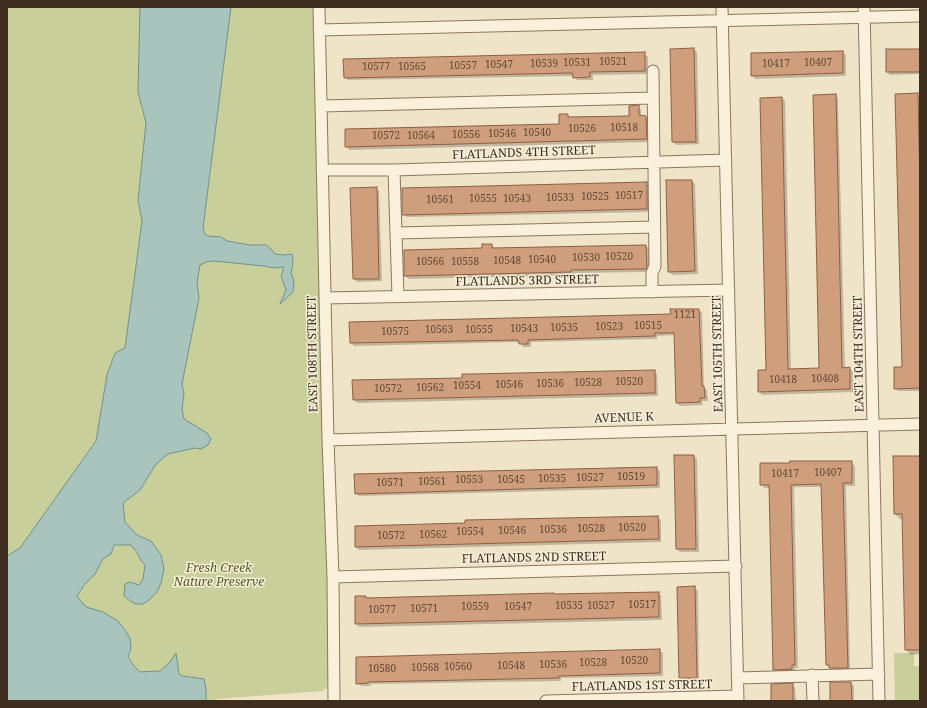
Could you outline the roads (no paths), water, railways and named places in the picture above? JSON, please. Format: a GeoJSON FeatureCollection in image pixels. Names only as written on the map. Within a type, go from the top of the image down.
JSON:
{"type":"FeatureCollection","features":[{"type":"Feature","properties":{"kind":"street","name":"EAST 108TH STREET"},"geometry":{"type":"LineString","coordinates":[[319,7],[328,440],[333,577],[334,701]]}},
{"type":"Feature","properties":{"kind":"street","name":"EAST 105TH STREET"},"geometry":{"type":"LineString","coordinates":[[722,7],[738,699]]}},
{"type":"Feature","properties":{"kind":"street"},"geometry":{"type":"LineString","coordinates":[[319,30],[723,21],[864,12],[920,16]]}},
{"type":"Feature","properties":{"kind":"street","name":"EAST 104TH STREET"},"geometry":{"type":"LineString","coordinates":[[864,12],[880,701]]}},
{"type":"Feature","properties":{"kind":"street"},"geometry":{"type":"LineString","coordinates":[[652,292],[652,273],[655,266],[653,71]]}},
{"type":"Feature","properties":{"kind":"street"},"geometry":{"type":"LineString","coordinates":[[321,106],[653,98]]}},
{"type":"Feature","properties":{"kind":"street","name":"FLATLANDS 4TH STREET"},"geometry":{"type":"LineString","coordinates":[[322,170],[394,170],[726,160]]}},
{"type":"Feature","properties":{"kind":"street"},"geometry":{"type":"LineString","coordinates":[[394,170],[398,297]]}},
{"type":"Feature","properties":{"kind":"street"},"geometry":{"type":"LineString","coordinates":[[396,233],[654,227]]}},
{"type":"Feature","properties":{"kind":"street","name":"FLATLANDS 3RD STREET"},"geometry":{"type":"LineString","coordinates":[[325,298],[729,290]]}},
{"type":"Feature","properties":{"kind":"street","name":"AVENUE K"},"geometry":{"type":"LineString","coordinates":[[328,440],[920,424]]}},
{"type":"Feature","properties":{"kind":"street","name":"FLATLANDS 2ND STREET"},"geometry":{"type":"LineString","coordinates":[[333,577],[736,566]]}},
{"type":"Feature","properties":{"kind":"street"},"geometry":{"type":"LineString","coordinates":[[738,678],[879,674]]}},
{"type":"Feature","properties":{"kind":"street"},"geometry":{"type":"LineString","coordinates":[[812,675],[813,701]]}},
{"type":"Feature","properties":{"kind":"street","name":"FLATLANDS 1ST STREET"},"geometry":{"type":"LineString","coordinates":[[546,701],[738,699]]}},
{"type":"Feature","properties":{"kind":"water"},"geometry":{"type":"Polygon","coordinates":[[[140,7],[231,7],[203,228],[205,234],[208,236],[221,237],[227,241],[250,245],[266,245],[275,254],[292,254],[293,263],[291,273],[294,281],[293,292],[280,304],[286,290],[281,276],[284,267],[274,268],[214,261],[206,262],[200,265],[197,282],[199,298],[182,384],[184,394],[182,409],[184,419],[207,433],[211,439],[208,445],[201,449],[195,448],[168,454],[156,464],[140,490],[123,503],[125,522],[137,535],[151,541],[161,555],[164,569],[161,583],[157,592],[143,604],[136,604],[130,601],[124,596],[125,584],[130,582],[139,585],[143,579],[145,565],[131,545],[114,545],[111,554],[103,559],[95,574],[85,584],[77,596],[86,607],[103,612],[118,621],[130,638],[131,649],[128,657],[140,672],[160,671],[170,662],[176,653],[179,674],[204,679],[206,701],[7,701],[7,556],[20,548],[96,441],[107,375],[115,353],[125,348],[142,221],[138,200],[146,123],[138,92],[140,7]]]}},
{"type":"Feature","properties":{"kind":"park label","name":"Fresh Creek Nature Preserve"},"geometry":{"type":"Point","coordinates":[219,576]}}]}
